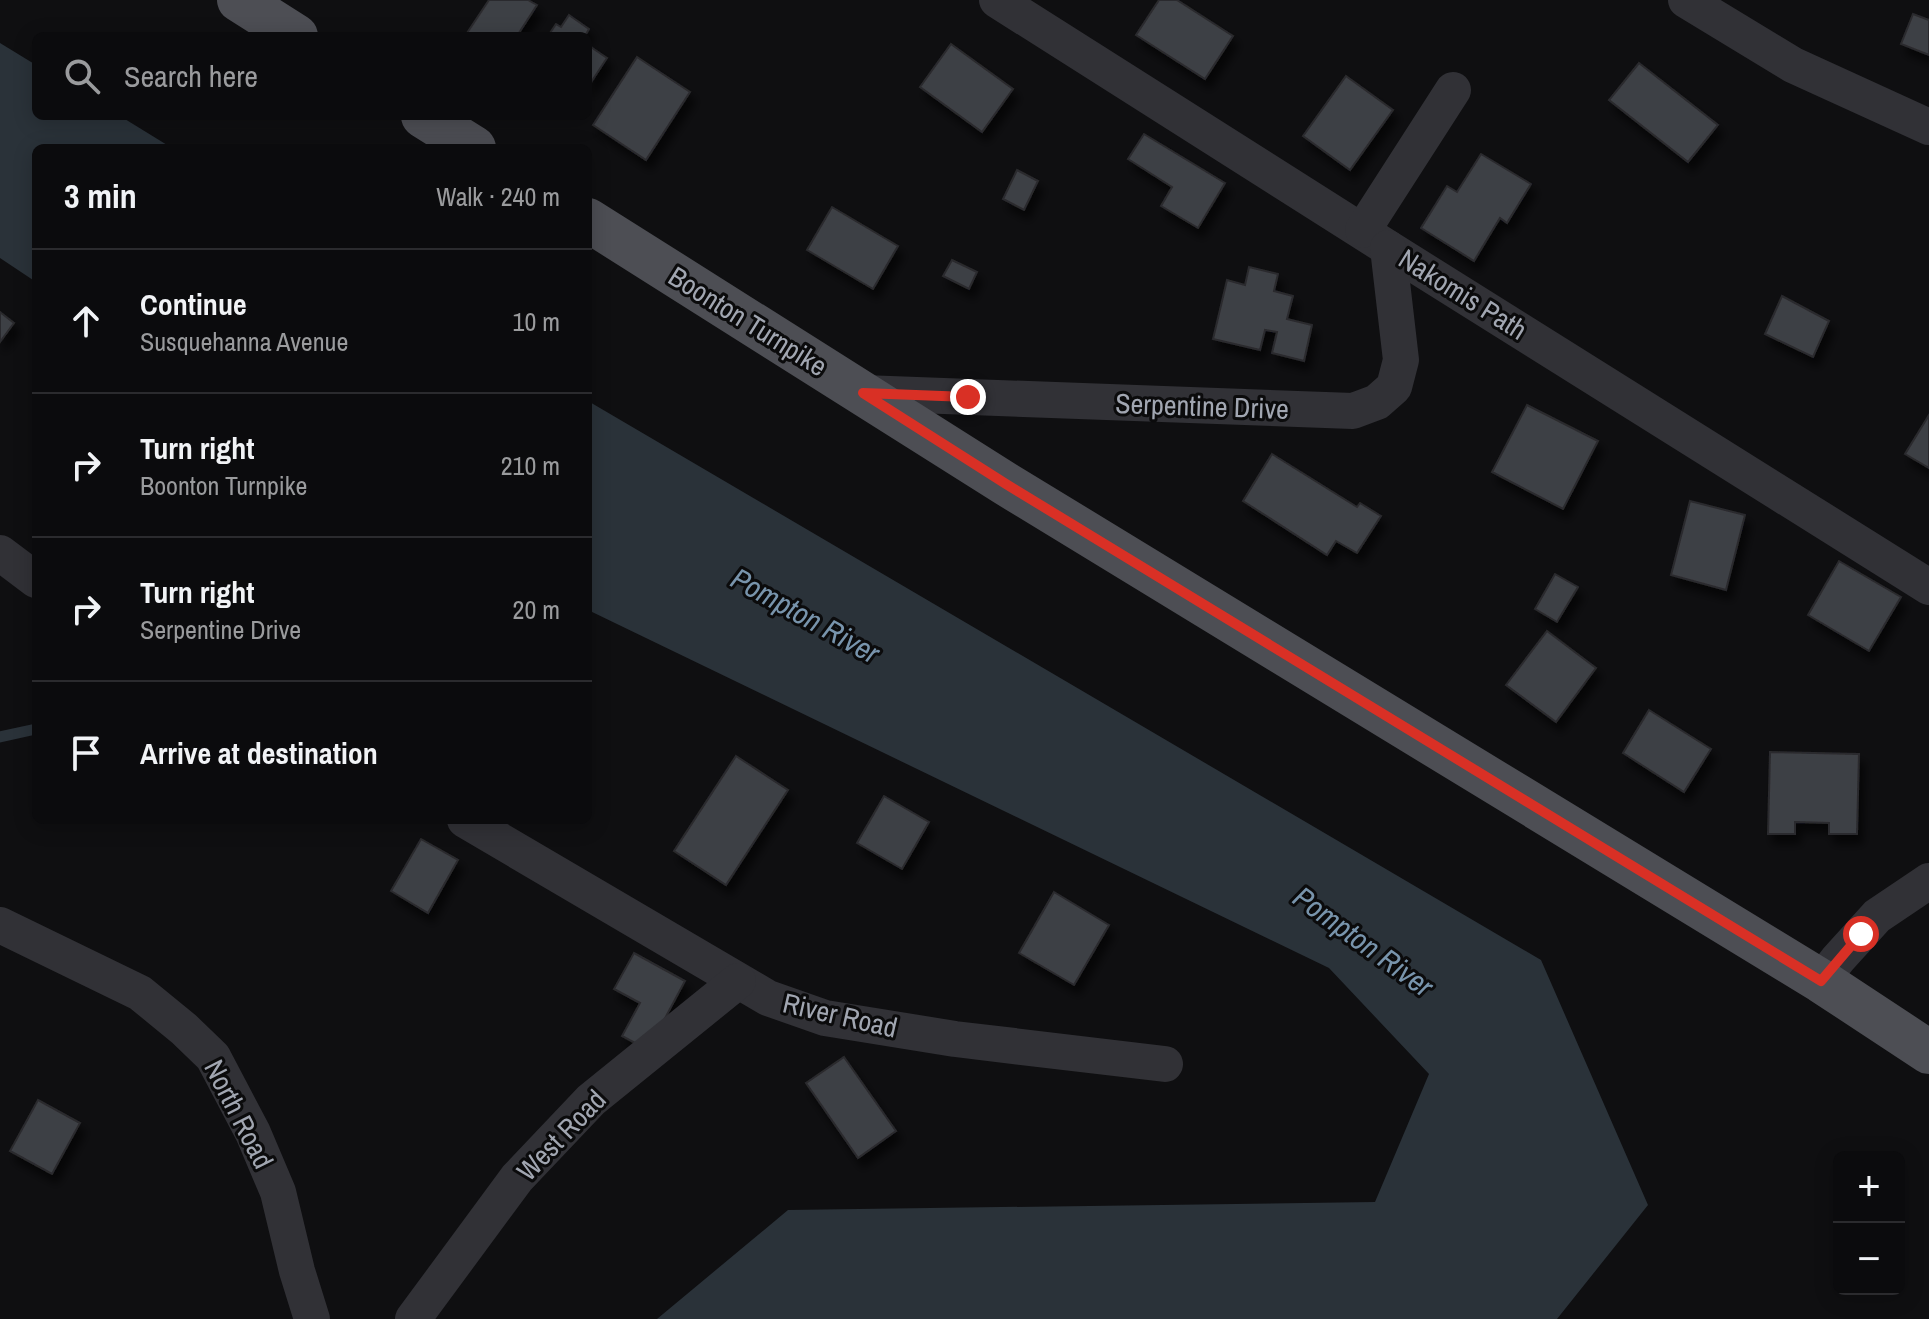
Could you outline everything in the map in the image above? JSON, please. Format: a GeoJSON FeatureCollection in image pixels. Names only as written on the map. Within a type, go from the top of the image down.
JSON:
{"type":"FeatureCollection","features":[{"type":"Feature","properties":{"kind":"main road"},"geometry":{"type":"LineString","coordinates":[[239,0],[290,32]]}},
{"type":"Feature","properties":{"kind":"main road"},"geometry":{"type":"LineString","coordinates":[[429,120],[468,144]]}},
{"type":"Feature","properties":{"kind":"main road","name":"Boonton Turnpike"},"geometry":{"type":"LineString","coordinates":[[592,223],[1019,492],[1821,981],[1929,1052]]}},
{"type":"Feature","properties":{"kind":"street","name":"Nakomis Path"},"geometry":{"type":"LineString","coordinates":[[997,0],[1929,587]]}},
{"type":"Feature","properties":{"kind":"street"},"geometry":{"type":"LineString","coordinates":[[1686,0],[1793,65],[1929,127]]}},
{"type":"Feature","properties":{"kind":"street"},"geometry":{"type":"LineString","coordinates":[[1375,239],[1453,90]]}},
{"type":"Feature","properties":{"kind":"street","name":"Serpentine Drive"},"geometry":{"type":"LineString","coordinates":[[863,393],[1353,411],[1377,402],[1394,387],[1401,360],[1375,239]]}},
{"type":"Feature","properties":{"kind":"street"},"geometry":{"type":"LineString","coordinates":[[0,553],[32,577]]}},
{"type":"Feature","properties":{"kind":"street","name":"River Road"},"geometry":{"type":"LineString","coordinates":[[472,824],[768,998],[825,1018],[955,1039],[1165,1064]]}},
{"type":"Feature","properties":{"kind":"street"},"geometry":{"type":"LineString","coordinates":[[1821,981],[1877,916],[1929,881]]}},
{"type":"Feature","properties":{"kind":"street","name":"North Road"},"geometry":{"type":"LineString","coordinates":[[0,925],[140,993],[213,1057],[253,1133],[278,1192],[312,1319]]}},
{"type":"Feature","properties":{"kind":"street","name":"West Road"},"geometry":{"type":"LineString","coordinates":[[413,1319],[517,1178],[580,1111],[738,981]]}},
{"type":"Feature","properties":{"kind":"water"},"geometry":{"type":"Polygon","coordinates":[[[0,43],[32,63],[32,120],[126,120],[166,144],[32,144],[32,279],[0,258],[0,43]]]}},
{"type":"Feature","properties":{"kind":"water","name":"Pompton River"},"geometry":{"type":"Polygon","coordinates":[[[592,403],[1541,960],[1648,1205],[1557,1319],[657,1319],[788,1210],[1375,1202],[1429,1074],[1329,968],[592,612],[592,403]]]}},
{"type":"Feature","properties":{"kind":"building"},"geometry":{"type":"Polygon","coordinates":[[[489,0],[528,0],[537,5],[520,32],[468,32],[489,0]]]}},
{"type":"Feature","properties":{"kind":"building"},"geometry":{"type":"Polygon","coordinates":[[[1159,0],[1177,0],[1233,36],[1205,79],[1136,35],[1159,0]]]}},
{"type":"Feature","properties":{"kind":"building"},"geometry":{"type":"Polygon","coordinates":[[[1913,14],[1929,20],[1929,55],[1901,44],[1913,14]]]}},
{"type":"Feature","properties":{"kind":"building"},"geometry":{"type":"Polygon","coordinates":[[[569,15],[589,29],[587,32],[551,32],[556,24],[561,27],[569,15]]]}},
{"type":"Feature","properties":{"kind":"building"},"geometry":{"type":"Polygon","coordinates":[[[951,44],[1013,89],[982,132],[920,87],[951,44]]]}},
{"type":"Feature","properties":{"kind":"building"},"geometry":{"type":"Polygon","coordinates":[[[592,48],[607,58],[592,81],[592,48]]]}},
{"type":"Feature","properties":{"kind":"building"},"geometry":{"type":"Polygon","coordinates":[[[637,57],[690,92],[646,160],[593,125],[637,57]]]}},
{"type":"Feature","properties":{"kind":"building"},"geometry":{"type":"Polygon","coordinates":[[[1639,63],[1718,125],[1688,162],[1609,100],[1639,63]]]}},
{"type":"Feature","properties":{"kind":"building"},"geometry":{"type":"Polygon","coordinates":[[[1346,76],[1393,110],[1350,170],[1303,136],[1346,76]]]}},
{"type":"Feature","properties":{"kind":"building"},"geometry":{"type":"Polygon","coordinates":[[[1144,134],[1225,183],[1198,228],[1161,206],[1172,187],[1128,159],[1144,134]]]}},
{"type":"Feature","properties":{"kind":"building"},"geometry":{"type":"Polygon","coordinates":[[[1481,154],[1531,184],[1507,223],[1500,218],[1474,261],[1421,228],[1447,186],[1457,192],[1481,154]]]}},
{"type":"Feature","properties":{"kind":"building"},"geometry":{"type":"Polygon","coordinates":[[[1017,170],[1038,181],[1024,210],[1003,199],[1017,170]]]}},
{"type":"Feature","properties":{"kind":"building"},"geometry":{"type":"Polygon","coordinates":[[[832,207],[898,246],[873,289],[807,250],[832,207]]]}},
{"type":"Feature","properties":{"kind":"building"},"geometry":{"type":"Polygon","coordinates":[[[952,260],[977,272],[969,289],[943,276],[952,260]]]}},
{"type":"Feature","properties":{"kind":"building"},"geometry":{"type":"Polygon","coordinates":[[[1249,267],[1278,274],[1274,291],[1293,296],[1287,319],[1312,325],[1304,361],[1272,353],[1277,332],[1265,330],[1260,350],[1213,339],[1227,280],[1245,285],[1249,267]]]}},
{"type":"Feature","properties":{"kind":"building"},"geometry":{"type":"Polygon","coordinates":[[[1782,296],[1829,321],[1813,357],[1765,334],[1782,296]]]}},
{"type":"Feature","properties":{"kind":"building"},"geometry":{"type":"Polygon","coordinates":[[[0,312],[14,323],[0,342],[0,312]]]}},
{"type":"Feature","properties":{"kind":"building"},"geometry":{"type":"Polygon","coordinates":[[[1527,405],[1598,441],[1563,509],[1492,472],[1527,405]]]}},
{"type":"Feature","properties":{"kind":"building"},"geometry":{"type":"Polygon","coordinates":[[[1929,415],[1929,468],[1905,454],[1929,415]]]}},
{"type":"Feature","properties":{"kind":"building"},"geometry":{"type":"Polygon","coordinates":[[[1272,454],[1357,507],[1360,503],[1381,516],[1357,553],[1336,541],[1327,555],[1243,501],[1272,454]]]}},
{"type":"Feature","properties":{"kind":"building"},"geometry":{"type":"Polygon","coordinates":[[[1690,501],[1745,515],[1726,590],[1671,575],[1690,501]]]}},
{"type":"Feature","properties":{"kind":"building"},"geometry":{"type":"Polygon","coordinates":[[[1839,561],[1901,597],[1869,651],[1808,615],[1839,561]]]}},
{"type":"Feature","properties":{"kind":"building"},"geometry":{"type":"Polygon","coordinates":[[[1555,574],[1578,587],[1557,622],[1535,609],[1555,574]]]}},
{"type":"Feature","properties":{"kind":"building"},"geometry":{"type":"Polygon","coordinates":[[[1547,631],[1596,668],[1556,722],[1506,685],[1547,631]]]}},
{"type":"Feature","properties":{"kind":"building"},"geometry":{"type":"Polygon","coordinates":[[[1649,710],[1711,749],[1684,792],[1623,753],[1649,710]]]}},
{"type":"Feature","properties":{"kind":"building"},"geometry":{"type":"Polygon","coordinates":[[[1770,752],[1859,754],[1857,834],[1829,834],[1829,823],[1795,822],[1795,834],[1768,834],[1770,752]]]}},
{"type":"Feature","properties":{"kind":"building"},"geometry":{"type":"Polygon","coordinates":[[[736,756],[788,790],[726,885],[674,851],[736,756]]]}},
{"type":"Feature","properties":{"kind":"building"},"geometry":{"type":"Polygon","coordinates":[[[884,796],[929,822],[902,869],[857,843],[884,796]]]}},
{"type":"Feature","properties":{"kind":"building"},"geometry":{"type":"Polygon","coordinates":[[[421,839],[458,860],[428,913],[391,891],[421,839]]]}},
{"type":"Feature","properties":{"kind":"building"},"geometry":{"type":"Polygon","coordinates":[[[1054,892],[1109,925],[1074,985],[1019,953],[1054,892]]]}},
{"type":"Feature","properties":{"kind":"building"},"geometry":{"type":"Polygon","coordinates":[[[634,953],[685,981],[648,1050],[622,1036],[640,1003],[614,989],[634,953]]]}},
{"type":"Feature","properties":{"kind":"building"},"geometry":{"type":"Polygon","coordinates":[[[844,1057],[896,1131],[858,1158],[806,1083],[844,1057]]]}},
{"type":"Feature","properties":{"kind":"building"},"geometry":{"type":"Polygon","coordinates":[[[38,1100],[80,1123],[52,1174],[10,1151],[38,1100]]]}},
{"type":"Feature","properties":{"kind":"waterway"},"geometry":{"type":"LineString","coordinates":[[0,737],[32,730]]}},
{"type":"Feature","properties":{"kind":"route"},"geometry":{"type":"LineString","coordinates":[[968,397],[863,393],[1006,484],[1821,981],[1861,934]]}}]}
